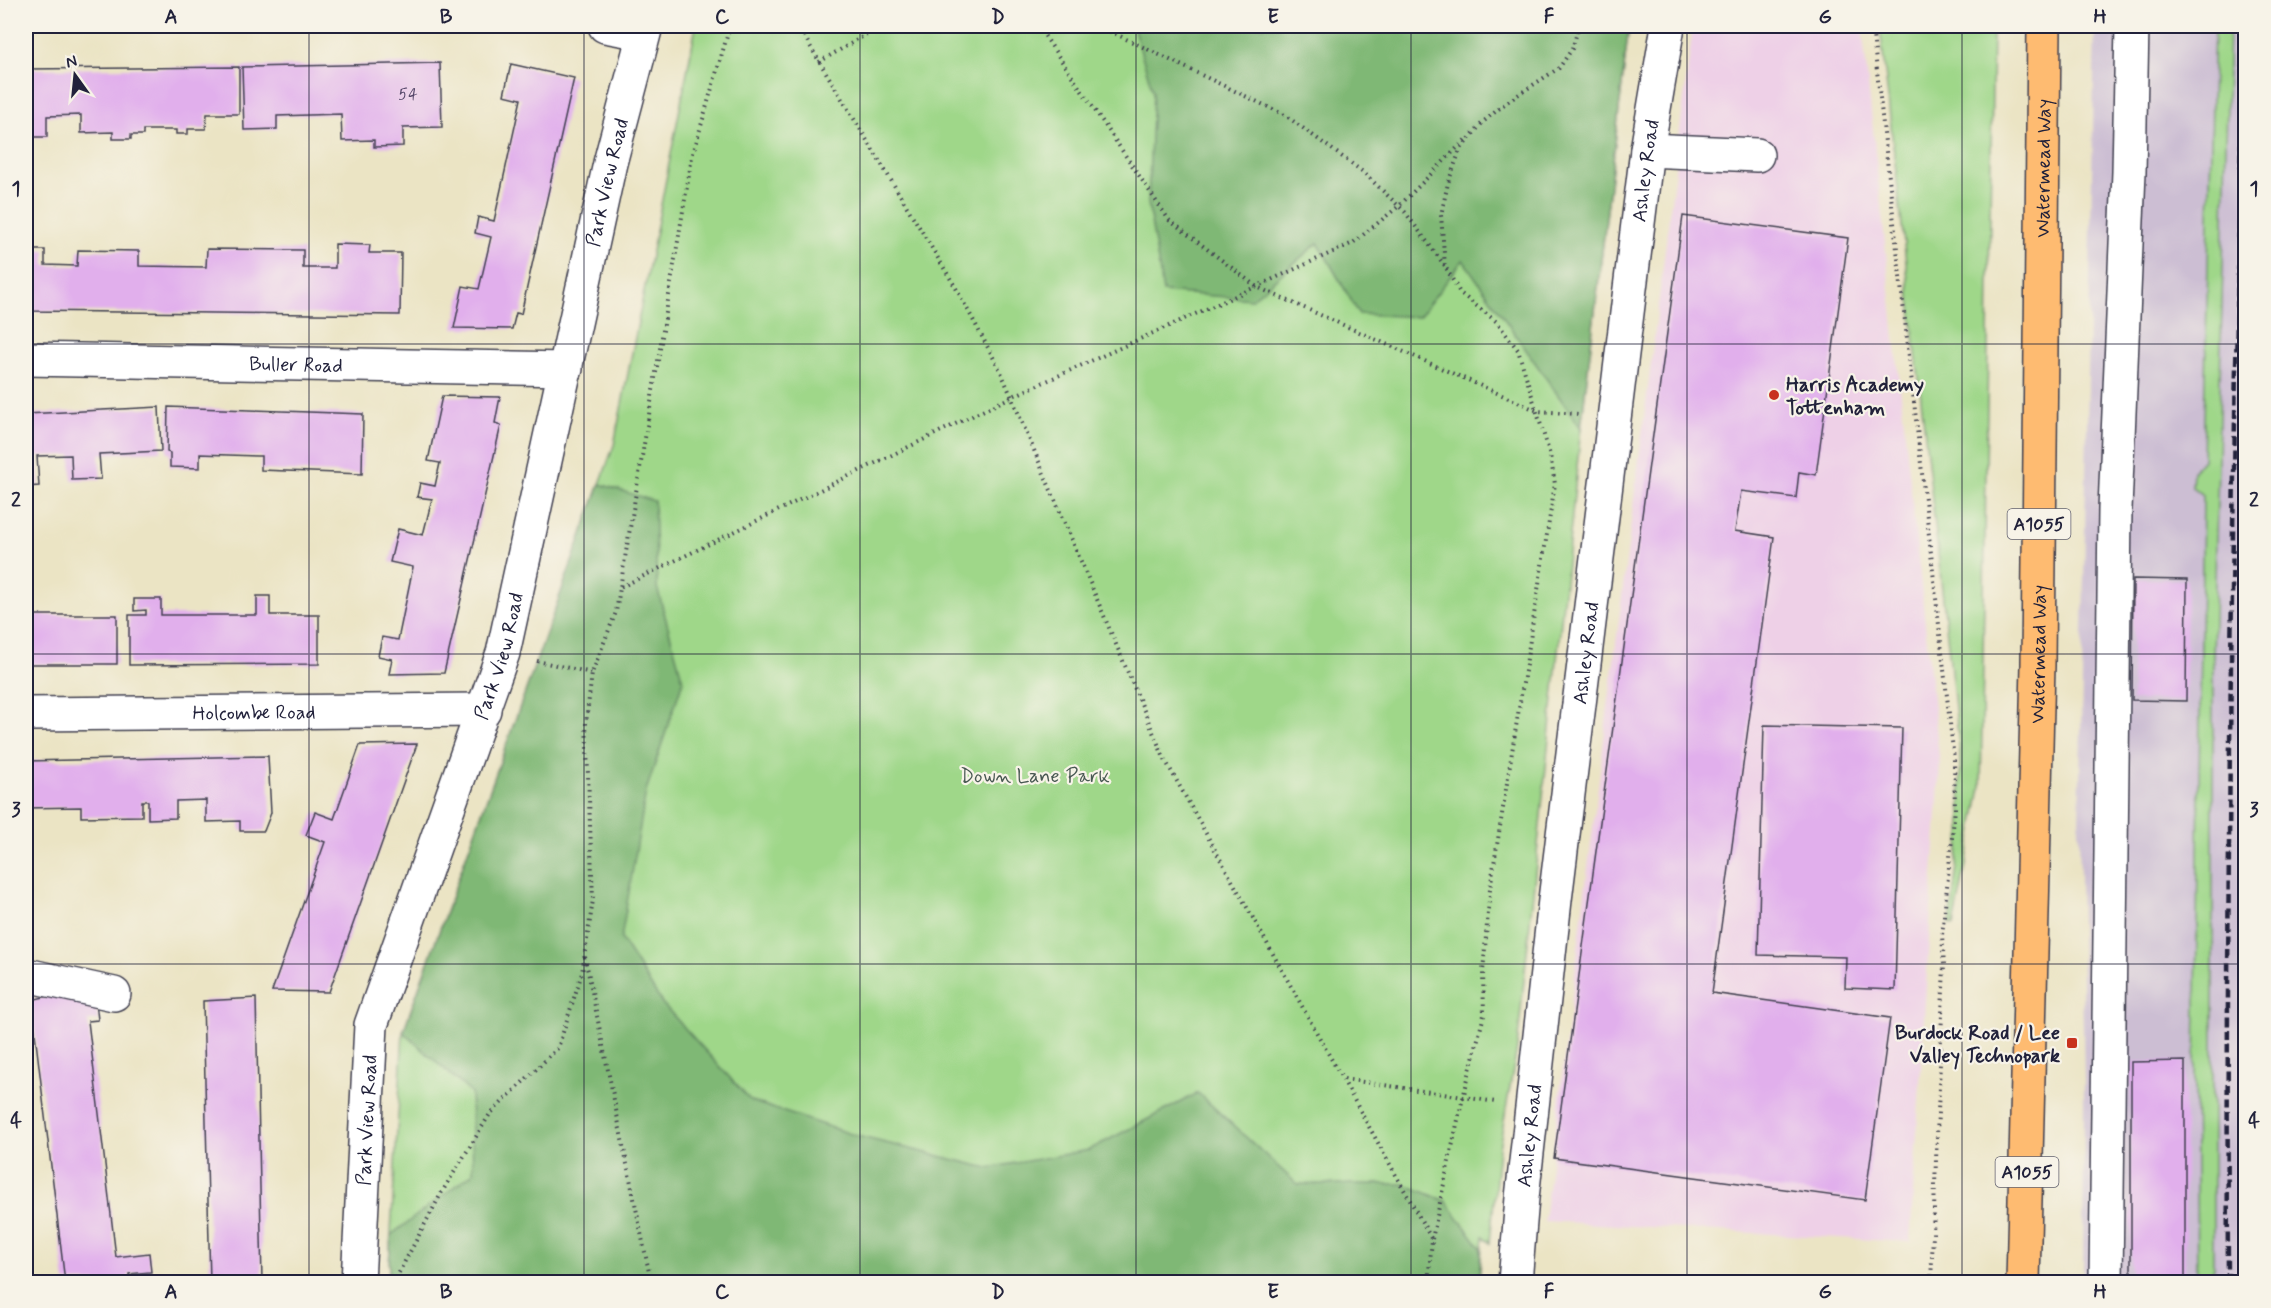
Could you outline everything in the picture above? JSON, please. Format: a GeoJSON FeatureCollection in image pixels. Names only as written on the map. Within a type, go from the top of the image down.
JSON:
{"type":"FeatureCollection","features":[{"type":"Feature","properties":{"kind":"main road","name":"Watermead Way"},"geometry":{"type":"LineString","coordinates":[[2023,1282],[2038,665],[2044,26]]}},
{"type":"Feature","properties":{"kind":"street"},"geometry":{"type":"LineString","coordinates":[[605,26],[644,29]]}},
{"type":"Feature","properties":{"kind":"street","name":"Ashley Road"},"geometry":{"type":"LineString","coordinates":[[1515,1282],[1522,1198],[1553,923],[1647,150],[1668,26]]}},
{"type":"Feature","properties":{"kind":"street"},"geometry":{"type":"LineString","coordinates":[[2106,1282],[2115,509],[2129,172],[2132,26]]}},
{"type":"Feature","properties":{"kind":"street","name":"Park View Road"},"geometry":{"type":"LineString","coordinates":[[358,1282],[371,1025],[503,652],[610,163],[644,29]]}},
{"type":"Feature","properties":{"kind":"street"},"geometry":{"type":"LineString","coordinates":[[1647,150],[1757,155]]}},
{"type":"Feature","properties":{"kind":"street","name":"Buller Road"},"geometry":{"type":"LineString","coordinates":[[26,359],[566,369]]}},
{"type":"Feature","properties":{"kind":"street","name":"Holcombe Road"},"geometry":{"type":"LineString","coordinates":[[26,714],[484,710]]}},
{"type":"Feature","properties":{"kind":"street"},"geometry":{"type":"LineString","coordinates":[[26,975],[114,994]]}},
{"type":"Feature","properties":{"kind":"path"},"geometry":{"type":"LineString","coordinates":[[394,1282],[442,1192],[490,1114],[558,1048],[582,973],[592,900],[586,723],[592,673],[616,612],[692,157],[730,26]]}},
{"type":"Feature","properties":{"kind":"path"},"geometry":{"type":"LineString","coordinates":[[798,26],[956,288],[1011,397],[1164,758],[1432,1240]]}},
{"type":"Feature","properties":{"kind":"path"},"geometry":{"type":"LineString","coordinates":[[819,62],[881,26]]}},
{"type":"Feature","properties":{"kind":"path"},"geometry":{"type":"LineString","coordinates":[[1038,26],[1169,220],[1257,287],[1538,411],[1590,414]]}},
{"type":"Feature","properties":{"kind":"path"},"geometry":{"type":"LineString","coordinates":[[1099,26],[1285,115],[1363,172],[1400,206],[1445,266],[1460,292],[1508,335],[1526,371],[1550,455],[1555,484],[1490,889],[1483,972],[1484,1015],[1432,1240],[1428,1282]]}},
{"type":"Feature","properties":{"kind":"path"},"geometry":{"type":"LineString","coordinates":[[620,587],[1011,397],[1353,243],[1400,206],[1483,122],[1507,102],[1559,68],[1572,49],[1579,26]]}},
{"type":"Feature","properties":{"kind":"path"},"geometry":{"type":"LineString","coordinates":[[1872,26],[1954,759],[1955,809],[1942,935],[1944,965],[1931,1282]]}},
{"type":"Feature","properties":{"kind":"path"},"geometry":{"type":"LineString","coordinates":[[1445,266],[1441,214],[1448,183],[1460,150],[1483,122]]}},
{"type":"Feature","properties":{"kind":"path"},"geometry":{"type":"LineString","coordinates":[[503,652],[592,673]]}},
{"type":"Feature","properties":{"kind":"path"},"geometry":{"type":"LineString","coordinates":[[585,954],[651,1282]]}},
{"type":"Feature","properties":{"kind":"path"},"geometry":{"type":"LineString","coordinates":[[1343,1078],[1505,1103]]}},
{"type":"Feature","properties":{"kind":"shaded area","name":"Harris Academy Tottenham"},"geometry":{"type":"Polygon","coordinates":[[[1693,26],[1862,26],[1940,765],[1910,1242],[1544,1221],[1693,26]]]}},
{"type":"Feature","properties":{"kind":"shaded area"},"geometry":{"type":"Polygon","coordinates":[[[2095,26],[2214,26],[2203,460],[2193,471],[2192,487],[2203,494],[2195,1072],[2197,1282],[2083,1282],[2084,1080],[2079,828],[2095,26]]]}},
{"type":"Feature","properties":{"kind":"shaded area"},"geometry":{"type":"Polygon","coordinates":[[[2229,26],[2245,26],[2246,1282],[2213,1282],[2213,660],[2229,26]]]}},
{"type":"Feature","properties":{"kind":"green space","name":"Down Lane Park"},"geometry":{"type":"Polygon","coordinates":[[[696,26],[1629,26],[1581,428],[1517,1048],[1499,1148],[1490,1243],[1483,1236],[1479,1282],[388,1282],[403,1032],[614,445],[696,26]]]}},
{"type":"Feature","properties":{"kind":"green space"},"geometry":{"type":"Polygon","coordinates":[[[1133,26],[1629,26],[1581,428],[1463,260],[1419,317],[1359,314],[1318,243],[1252,299],[1163,292],[1148,203],[1153,92],[1133,26]]]}},
{"type":"Feature","properties":{"kind":"green space"},"geometry":{"type":"Polygon","coordinates":[[[1880,26],[1993,26],[1981,788],[1954,925],[1950,924],[1961,832],[1960,753],[1880,26]]]}},
{"type":"Feature","properties":{"kind":"green space"},"geometry":{"type":"Polygon","coordinates":[[[2214,26],[2229,26],[2213,660],[2213,1282],[2197,1282],[2195,1072],[2203,495],[2192,487],[2193,471],[2203,460],[2214,26]]]}},
{"type":"Feature","properties":{"kind":"green space"},"geometry":{"type":"Polygon","coordinates":[[[600,484],[654,501],[657,587],[683,681],[646,791],[621,939],[662,1003],[751,1101],[857,1136],[988,1168],[1089,1150],[1198,1093],[1297,1184],[1404,1184],[1446,1201],[1481,1248],[1479,1282],[388,1282],[391,1235],[473,1173],[471,1093],[403,1032],[600,484]]]}},
{"type":"Feature","properties":{"kind":"building"},"geometry":{"type":"Polygon","coordinates":[[[440,63],[442,127],[403,128],[403,146],[374,147],[374,140],[342,141],[341,114],[277,116],[277,129],[244,130],[242,67],[440,63]]]}},
{"type":"Feature","properties":{"kind":"building"},"geometry":{"type":"Polygon","coordinates":[[[511,64],[574,78],[521,314],[516,313],[512,329],[454,328],[463,286],[479,289],[491,237],[475,233],[478,217],[494,221],[521,99],[504,95],[511,64]]]}},
{"type":"Feature","properties":{"kind":"building"},"geometry":{"type":"Polygon","coordinates":[[[239,67],[239,114],[207,114],[206,129],[188,129],[188,134],[176,134],[176,130],[143,130],[143,135],[131,135],[131,139],[113,139],[113,132],[81,133],[81,115],[47,116],[47,137],[31,137],[31,116],[26,116],[26,69],[239,67]]]}},
{"type":"Feature","properties":{"kind":"building"},"geometry":{"type":"Polygon","coordinates":[[[1683,216],[1848,238],[1816,475],[1799,472],[1796,498],[1741,491],[1735,531],[1774,537],[1712,993],[1890,1018],[1865,1200],[1554,1158],[1683,216]]]}},
{"type":"Feature","properties":{"kind":"building"},"geometry":{"type":"Polygon","coordinates":[[[335,244],[370,245],[369,253],[401,253],[400,315],[26,311],[26,250],[45,250],[45,265],[77,266],[78,250],[139,251],[139,266],[206,267],[207,249],[303,250],[303,268],[335,268],[335,244]]]}},
{"type":"Feature","properties":{"kind":"building"},"geometry":{"type":"Polygon","coordinates":[[[442,396],[500,397],[495,423],[501,425],[444,673],[389,674],[392,659],[378,656],[382,637],[398,640],[413,567],[390,562],[398,529],[423,535],[432,499],[417,497],[420,483],[435,486],[440,463],[428,461],[442,396]]]}},
{"type":"Feature","properties":{"kind":"building"},"geometry":{"type":"Polygon","coordinates":[[[159,407],[161,451],[99,454],[101,479],[72,480],[71,455],[37,456],[39,486],[26,487],[26,414],[159,407]]]}},
{"type":"Feature","properties":{"kind":"building"},"geometry":{"type":"Polygon","coordinates":[[[168,407],[363,414],[362,474],[261,470],[261,456],[200,454],[200,468],[170,467],[170,453],[167,452],[168,407]]]}},
{"type":"Feature","properties":{"kind":"building"},"geometry":{"type":"Polygon","coordinates":[[[2133,579],[2187,580],[2186,701],[2132,700],[2133,579]]]}},
{"type":"Feature","properties":{"kind":"building"},"geometry":{"type":"Polygon","coordinates":[[[257,596],[270,596],[270,615],[319,615],[319,664],[129,665],[129,615],[146,615],[146,610],[134,611],[134,599],[161,599],[161,615],[257,615],[257,596]]]}},
{"type":"Feature","properties":{"kind":"building"},"geometry":{"type":"Polygon","coordinates":[[[26,615],[117,615],[117,664],[26,664],[26,615]]]}},
{"type":"Feature","properties":{"kind":"building"},"geometry":{"type":"Polygon","coordinates":[[[1764,725],[1902,728],[1895,990],[1845,988],[1846,957],[1758,955],[1764,725]]]}},
{"type":"Feature","properties":{"kind":"building"},"geometry":{"type":"Polygon","coordinates":[[[417,744],[329,992],[272,991],[325,842],[306,835],[315,812],[334,819],[360,745],[417,744]]]}},
{"type":"Feature","properties":{"kind":"building"},"geometry":{"type":"Polygon","coordinates":[[[268,756],[271,813],[264,831],[240,831],[240,821],[206,822],[206,800],[176,801],[176,818],[148,819],[148,801],[142,801],[142,816],[81,817],[81,807],[26,808],[26,761],[268,756]]]}},
{"type":"Feature","properties":{"kind":"building"},"geometry":{"type":"Polygon","coordinates":[[[53,995],[96,1002],[98,1020],[88,1021],[116,1257],[149,1253],[151,1272],[129,1274],[129,1282],[65,1282],[31,1000],[53,995]]]}},
{"type":"Feature","properties":{"kind":"building"},"geometry":{"type":"Polygon","coordinates":[[[256,998],[262,1282],[210,1282],[203,1001],[256,998]]]}},
{"type":"Feature","properties":{"kind":"building"},"geometry":{"type":"Polygon","coordinates":[[[2185,1061],[2185,1282],[2131,1282],[2131,1062],[2185,1061]]]}},
{"type":"Feature","properties":{"kind":"railway"},"geometry":{"type":"LineString","coordinates":[[2228,1282],[2231,654],[2244,26]]}},
{"type":"Feature","properties":{"kind":"railway"},"geometry":{"type":"LineString","coordinates":[[2246,1010],[2246,1168]]}},
{"type":"Feature","properties":{"kind":"place","name":"Harris Academy Tottenham"},"geometry":{"type":"Point","coordinates":[1774,395]}},
{"type":"Feature","properties":{"kind":"place","name":"Burdock Road / Lee Valley Technopark"},"geometry":{"type":"Point","coordinates":[2072,1043]}}]}
